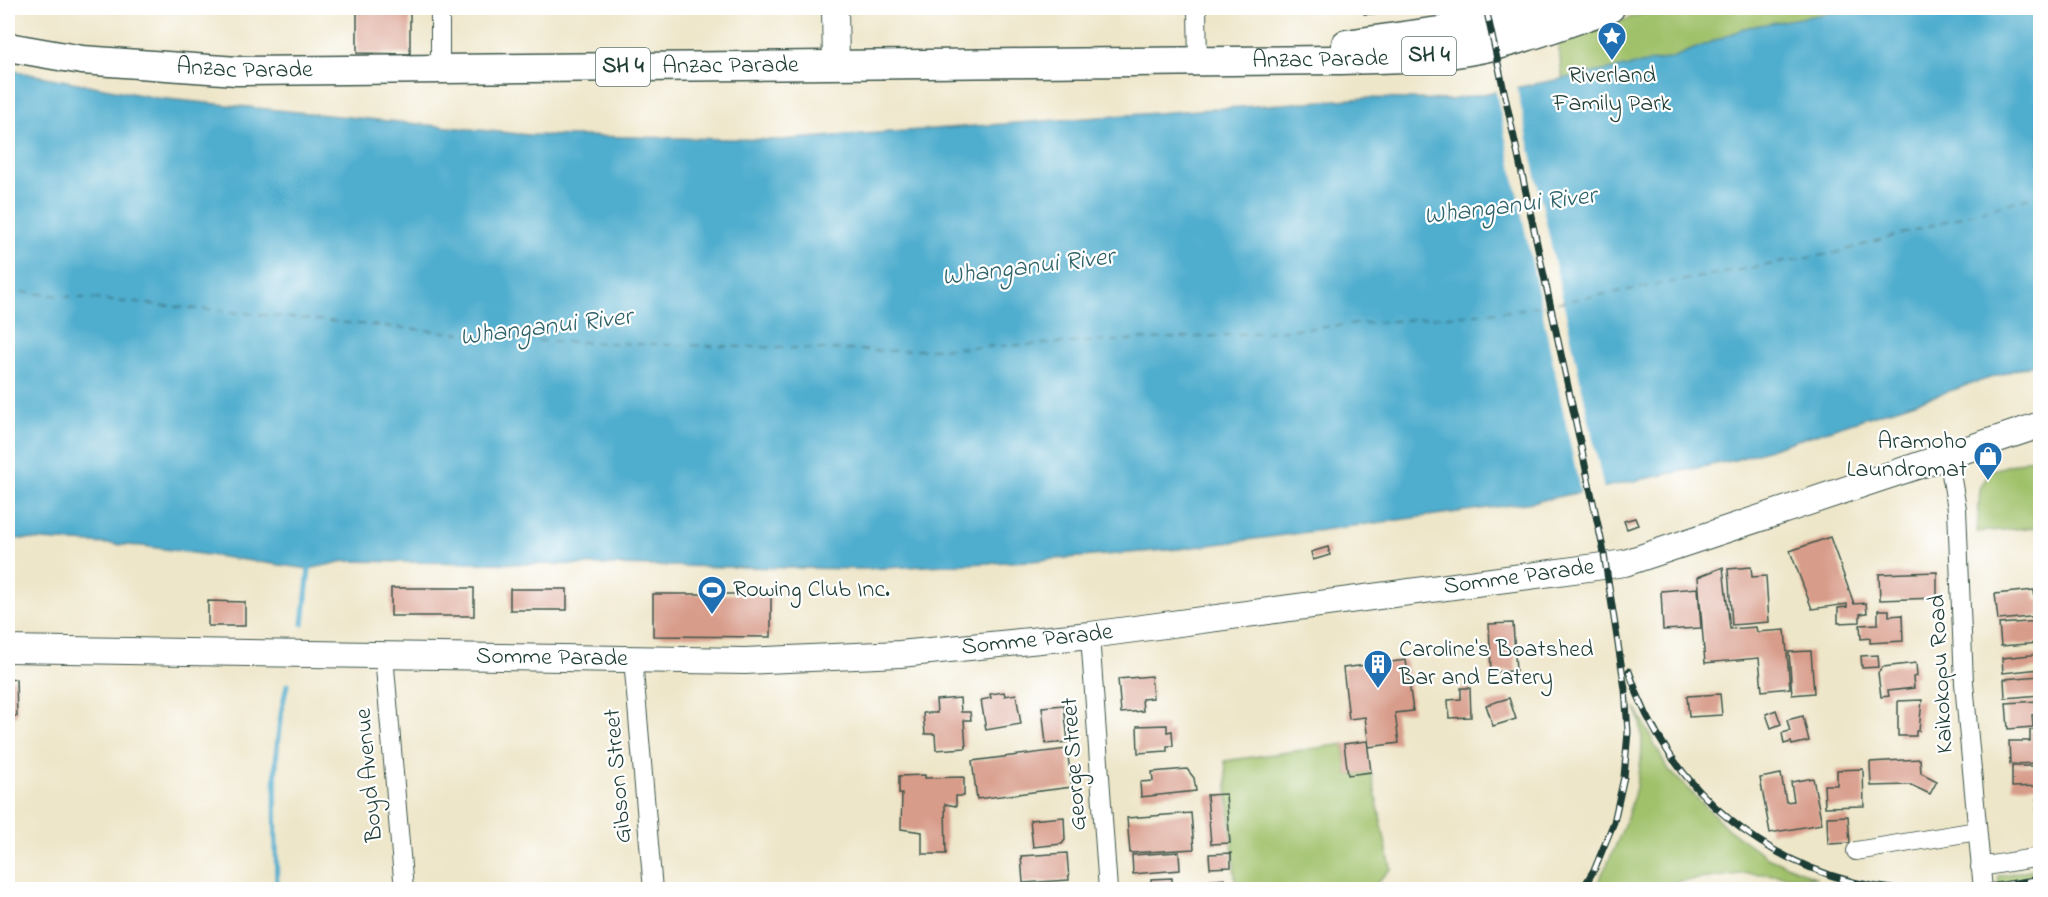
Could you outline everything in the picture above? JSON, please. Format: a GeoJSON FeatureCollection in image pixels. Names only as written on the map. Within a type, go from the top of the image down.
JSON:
{"type":"FeatureCollection","features":[{"type":"Feature","properties":{"kind":"main road"},"geometry":{"type":"LineString","coordinates":[[836,8],[836,65]]}},
{"type":"Feature","properties":{"kind":"main road","name":"Anzac Parade"},"geometry":{"type":"LineString","coordinates":[[1240,60],[1451,18],[1541,8]]}},
{"type":"Feature","properties":{"kind":"main road","name":"Anzac Parade"},"geometry":{"type":"LineString","coordinates":[[8,46],[82,60],[237,71],[1198,64],[1240,60],[1380,59],[1470,51],[1531,36],[1610,8]]}},
{"type":"Feature","properties":{"kind":"main road","name":"Somme Parade"},"geometry":{"type":"LineString","coordinates":[[8,649],[796,660],[900,654],[1090,635],[1625,563],[2040,425]]}},
{"type":"Feature","properties":{"kind":"street"},"geometry":{"type":"LineString","coordinates":[[440,8],[440,68]]}},
{"type":"Feature","properties":{"kind":"street"},"geometry":{"type":"LineString","coordinates":[[1197,8],[1198,64]]}},
{"type":"Feature","properties":{"kind":"street","name":"Kaikokopu Road"},"geometry":{"type":"LineString","coordinates":[[1948,456],[1957,509],[1964,683],[1983,890]]}},
{"type":"Feature","properties":{"kind":"street","name":"George Street"},"geometry":{"type":"LineString","coordinates":[[1090,635],[1108,890]]}},
{"type":"Feature","properties":{"kind":"street","name":"Boyd Avenue"},"geometry":{"type":"LineString","coordinates":[[384,656],[404,890]]}},
{"type":"Feature","properties":{"kind":"street","name":"Gibson Street"},"geometry":{"type":"LineString","coordinates":[[633,659],[653,890]]}},
{"type":"Feature","properties":{"kind":"street"},"geometry":{"type":"LineString","coordinates":[[1856,850],[1977,831]]}},
{"type":"Feature","properties":{"kind":"street"},"geometry":{"type":"LineString","coordinates":[[1980,867],[2040,857]]}},
{"type":"Feature","properties":{"kind":"green space","name":"Riverland Family Park"},"geometry":{"type":"Polygon","coordinates":[[[1660,8],[1914,8],[1563,82],[1558,42],[1660,8]]]}},
{"type":"Feature","properties":{"kind":"green space"},"geometry":{"type":"Polygon","coordinates":[[[2040,456],[2040,527],[1977,532],[1980,489],[1990,471],[2040,456]]]}},
{"type":"Feature","properties":{"kind":"green space"},"geometry":{"type":"Polygon","coordinates":[[[1636,708],[1667,768],[1728,829],[1767,857],[1817,878],[1749,873],[1681,881],[1656,889],[1594,889],[1624,825],[1638,777],[1642,752],[1641,729],[1636,708]]]}},
{"type":"Feature","properties":{"kind":"green space"},"geometry":{"type":"Polygon","coordinates":[[[1344,744],[1348,775],[1371,772],[1391,869],[1370,889],[1236,889],[1225,761],[1344,744]]]}},
{"type":"Feature","properties":{"kind":"green space"},"geometry":{"type":"Polygon","coordinates":[[[2040,868],[2040,889],[2000,889],[1998,876],[2040,868]]]}},
{"type":"Feature","properties":{"kind":"water","name":"Whanganui River"},"geometry":{"type":"Polygon","coordinates":[[[1858,8],[2040,8],[2040,362],[1735,460],[1533,502],[1179,549],[1030,561],[863,569],[345,561],[309,569],[142,546],[8,538],[8,70],[157,98],[529,135],[780,140],[1366,98],[1451,100],[1672,58],[1748,27],[1858,8]]]}},
{"type":"Feature","properties":{"kind":"pier"},"geometry":{"type":"Polygon","coordinates":[[[1516,84],[1604,490],[1581,495],[1495,88],[1516,84]]]}},
{"type":"Feature","properties":{"kind":"building"},"geometry":{"type":"Polygon","coordinates":[[[357,8],[410,8],[410,54],[357,53],[357,8]]]}},
{"type":"Feature","properties":{"kind":"building"},"geometry":{"type":"Polygon","coordinates":[[[1364,8],[1371,8],[1371,14],[1364,14],[1364,8]]]}},
{"type":"Feature","properties":{"kind":"building"},"geometry":{"type":"Polygon","coordinates":[[[1374,8],[1385,8],[1386,13],[1374,14],[1374,8]]]}},
{"type":"Feature","properties":{"kind":"building"},"geometry":{"type":"Polygon","coordinates":[[[1635,518],[1638,525],[1627,529],[1624,521],[1635,518]]]}},
{"type":"Feature","properties":{"kind":"building"},"geometry":{"type":"Polygon","coordinates":[[[1830,537],[1854,604],[1866,603],[1867,613],[1860,614],[1860,622],[1838,623],[1838,608],[1847,607],[1847,604],[1812,609],[1790,551],[1830,537]]]}},
{"type":"Feature","properties":{"kind":"building"},"geometry":{"type":"Polygon","coordinates":[[[1328,547],[1330,555],[1313,560],[1311,552],[1328,547]]]}},
{"type":"Feature","properties":{"kind":"building"},"geometry":{"type":"Polygon","coordinates":[[[1723,567],[1730,629],[1756,627],[1757,632],[1785,630],[1790,688],[1762,691],[1759,658],[1705,663],[1698,577],[1723,567]]]}},
{"type":"Feature","properties":{"kind":"building"},"geometry":{"type":"Polygon","coordinates":[[[1751,567],[1752,577],[1766,576],[1769,622],[1732,625],[1728,569],[1751,567]]]}},
{"type":"Feature","properties":{"kind":"building"},"geometry":{"type":"Polygon","coordinates":[[[1937,572],[1937,598],[1880,600],[1879,574],[1937,572]]]}},
{"type":"Feature","properties":{"kind":"building"},"geometry":{"type":"Polygon","coordinates":[[[391,588],[474,588],[474,616],[391,616],[391,588]]]}},
{"type":"Feature","properties":{"kind":"building"},"geometry":{"type":"Polygon","coordinates":[[[1698,588],[1701,628],[1663,630],[1661,591],[1698,588]]]}},
{"type":"Feature","properties":{"kind":"building"},"geometry":{"type":"Polygon","coordinates":[[[510,589],[567,589],[567,610],[510,610],[510,589]]]}},
{"type":"Feature","properties":{"kind":"building"},"geometry":{"type":"Polygon","coordinates":[[[2034,590],[2035,600],[2040,600],[2040,616],[1998,620],[1995,594],[2034,590]]]}},
{"type":"Feature","properties":{"kind":"building","name":"Rowing Club Inc."},"geometry":{"type":"Polygon","coordinates":[[[653,594],[771,594],[771,637],[653,636],[653,594]]]}},
{"type":"Feature","properties":{"kind":"building"},"geometry":{"type":"Polygon","coordinates":[[[208,601],[245,602],[245,626],[208,626],[208,601]]]}},
{"type":"Feature","properties":{"kind":"building"},"geometry":{"type":"Polygon","coordinates":[[[1878,610],[1889,610],[1889,616],[1902,615],[1903,641],[1870,643],[1870,638],[1861,639],[1860,625],[1878,624],[1878,610]]]}},
{"type":"Feature","properties":{"kind":"building"},"geometry":{"type":"Polygon","coordinates":[[[2040,621],[2040,643],[2001,646],[1999,624],[2040,621]]]}},
{"type":"Feature","properties":{"kind":"building"},"geometry":{"type":"Polygon","coordinates":[[[1513,623],[1516,671],[1491,672],[1489,624],[1513,623]]]}},
{"type":"Feature","properties":{"kind":"building"},"geometry":{"type":"Polygon","coordinates":[[[1811,651],[1814,693],[1792,695],[1789,652],[1811,651]]]}},
{"type":"Feature","properties":{"kind":"building"},"geometry":{"type":"Polygon","coordinates":[[[2040,654],[2040,669],[2003,673],[2002,658],[2040,654]]]}},
{"type":"Feature","properties":{"kind":"building"},"geometry":{"type":"Polygon","coordinates":[[[1878,655],[1879,667],[1862,668],[1861,656],[1878,655]]]}},
{"type":"Feature","properties":{"kind":"building","name":"Caroline's Boatshed Bar and Eatery"},"geometry":{"type":"Polygon","coordinates":[[[1406,660],[1413,711],[1395,713],[1399,743],[1369,747],[1365,717],[1349,719],[1343,668],[1406,660]]]}},
{"type":"Feature","properties":{"kind":"building"},"geometry":{"type":"Polygon","coordinates":[[[1916,663],[1917,676],[1913,677],[1914,688],[1888,691],[1889,696],[1881,697],[1878,673],[1883,667],[1916,663]]]}},
{"type":"Feature","properties":{"kind":"building"},"geometry":{"type":"Polygon","coordinates":[[[1151,676],[1153,698],[1142,699],[1143,711],[1121,713],[1118,679],[1151,676]]]}},
{"type":"Feature","properties":{"kind":"building"},"geometry":{"type":"Polygon","coordinates":[[[2040,676],[2040,695],[2005,698],[2004,679],[2040,676]]]}},
{"type":"Feature","properties":{"kind":"building"},"geometry":{"type":"Polygon","coordinates":[[[16,679],[17,716],[8,716],[8,680],[16,679]]]}},
{"type":"Feature","properties":{"kind":"building"},"geometry":{"type":"Polygon","coordinates":[[[1461,688],[1470,688],[1471,717],[1449,718],[1448,700],[1461,699],[1461,688]]]}},
{"type":"Feature","properties":{"kind":"building"},"geometry":{"type":"Polygon","coordinates":[[[1004,692],[1005,696],[1016,694],[1021,724],[986,730],[981,700],[991,698],[990,694],[1004,692]]]}},
{"type":"Feature","properties":{"kind":"building"},"geometry":{"type":"Polygon","coordinates":[[[1720,694],[1722,715],[1689,717],[1687,696],[1720,694]]]}},
{"type":"Feature","properties":{"kind":"building"},"geometry":{"type":"Polygon","coordinates":[[[960,698],[961,712],[970,712],[971,720],[964,720],[966,748],[936,750],[935,734],[925,734],[923,713],[937,713],[936,700],[960,698]]]}},
{"type":"Feature","properties":{"kind":"building"},"geometry":{"type":"Polygon","coordinates":[[[1509,698],[1516,719],[1493,726],[1486,705],[1509,698]]]}},
{"type":"Feature","properties":{"kind":"building"},"geometry":{"type":"Polygon","coordinates":[[[1922,700],[1919,731],[1916,731],[1916,736],[1898,736],[1898,701],[1922,700]]]}},
{"type":"Feature","properties":{"kind":"building"},"geometry":{"type":"Polygon","coordinates":[[[2038,701],[2039,714],[2032,715],[2033,727],[2008,729],[2006,703],[2038,701]]]}},
{"type":"Feature","properties":{"kind":"building"},"geometry":{"type":"Polygon","coordinates":[[[1064,705],[1068,742],[1046,744],[1042,707],[1064,705]]]}},
{"type":"Feature","properties":{"kind":"building"},"geometry":{"type":"Polygon","coordinates":[[[1776,710],[1781,724],[1771,728],[1766,714],[1776,710]]]}},
{"type":"Feature","properties":{"kind":"building"},"geometry":{"type":"Polygon","coordinates":[[[1803,716],[1809,741],[1792,745],[1791,742],[1784,744],[1782,733],[1790,731],[1787,720],[1803,716]]]}},
{"type":"Feature","properties":{"kind":"building"},"geometry":{"type":"Polygon","coordinates":[[[1167,725],[1167,732],[1172,731],[1173,746],[1167,746],[1167,751],[1138,753],[1137,726],[1167,725]]]}},
{"type":"Feature","properties":{"kind":"building"},"geometry":{"type":"Polygon","coordinates":[[[2030,730],[2040,730],[2040,763],[2010,764],[2009,741],[2030,741],[2030,730]]]}},
{"type":"Feature","properties":{"kind":"building"},"geometry":{"type":"Polygon","coordinates":[[[1367,741],[1371,772],[1348,775],[1344,744],[1367,741]]]}},
{"type":"Feature","properties":{"kind":"building"},"geometry":{"type":"Polygon","coordinates":[[[1067,749],[1072,787],[977,799],[972,761],[1067,749]]]}},
{"type":"Feature","properties":{"kind":"building"},"geometry":{"type":"Polygon","coordinates":[[[1920,759],[1921,773],[1937,781],[1930,794],[1911,785],[1871,786],[1870,762],[1920,759]]]}},
{"type":"Feature","properties":{"kind":"building"},"geometry":{"type":"Polygon","coordinates":[[[2012,766],[2040,766],[2040,786],[2012,787],[2012,766]]]}},
{"type":"Feature","properties":{"kind":"building"},"geometry":{"type":"Polygon","coordinates":[[[1187,769],[1194,778],[1196,791],[1141,797],[1140,782],[1153,781],[1152,772],[1187,769]]]}},
{"type":"Feature","properties":{"kind":"building"},"geometry":{"type":"Polygon","coordinates":[[[1863,769],[1864,806],[1825,807],[1824,785],[1837,785],[1837,770],[1863,769]]]}},
{"type":"Feature","properties":{"kind":"building"},"geometry":{"type":"Polygon","coordinates":[[[1781,774],[1786,802],[1794,801],[1791,782],[1813,778],[1822,824],[1770,833],[1760,778],[1781,774]]]}},
{"type":"Feature","properties":{"kind":"building"},"geometry":{"type":"Polygon","coordinates":[[[925,775],[925,778],[964,777],[964,796],[956,796],[956,806],[945,804],[946,854],[922,854],[922,832],[901,829],[902,794],[899,794],[899,776],[925,775]]]}},
{"type":"Feature","properties":{"kind":"building"},"geometry":{"type":"Polygon","coordinates":[[[1226,794],[1230,843],[1211,844],[1207,795],[1226,794]]]}},
{"type":"Feature","properties":{"kind":"building"},"geometry":{"type":"Polygon","coordinates":[[[2040,798],[2040,813],[2036,799],[2040,798]]]}},
{"type":"Feature","properties":{"kind":"building"},"geometry":{"type":"Polygon","coordinates":[[[1191,813],[1194,849],[1130,853],[1127,818],[1191,813]]]}},
{"type":"Feature","properties":{"kind":"building"},"geometry":{"type":"Polygon","coordinates":[[[1848,816],[1850,843],[1828,844],[1827,817],[1848,816]]]}},
{"type":"Feature","properties":{"kind":"building"},"geometry":{"type":"Polygon","coordinates":[[[1064,817],[1065,840],[1062,844],[1033,847],[1030,820],[1064,817]]]}},
{"type":"Feature","properties":{"kind":"building"},"geometry":{"type":"Polygon","coordinates":[[[1179,852],[1180,870],[1133,874],[1132,855],[1179,852]]]}},
{"type":"Feature","properties":{"kind":"building"},"geometry":{"type":"Polygon","coordinates":[[[1067,853],[1069,880],[1023,883],[1021,856],[1067,853]]]}},
{"type":"Feature","properties":{"kind":"building"},"geometry":{"type":"Polygon","coordinates":[[[1231,853],[1231,867],[1210,868],[1209,854],[1231,853]]]}},
{"type":"Feature","properties":{"kind":"building"},"geometry":{"type":"Polygon","coordinates":[[[1172,878],[1172,890],[1151,890],[1151,879],[1172,878]]]}},
{"type":"Feature","properties":{"kind":"building"},"geometry":{"type":"Polygon","coordinates":[[[1224,878],[1226,890],[1209,890],[1208,880],[1224,878]]]}},
{"type":"Feature","properties":{"kind":"building"},"geometry":{"type":"Polygon","coordinates":[[[1009,886],[1009,890],[987,890],[987,888],[1009,886]]]}},
{"type":"Feature","properties":{"kind":"building"},"geometry":{"type":"Polygon","coordinates":[[[1068,886],[1068,890],[1045,890],[1045,888],[1068,886]]]}},
{"type":"Feature","properties":{"kind":"waterway"},"geometry":{"type":"LineString","coordinates":[[303,624],[309,569]]}},
{"type":"Feature","properties":{"kind":"waterway"},"geometry":{"type":"LineString","coordinates":[[277,890],[276,761],[287,685]]}},
{"type":"Feature","properties":{"kind":"ferry route"},"geometry":{"type":"LineString","coordinates":[[8,291],[541,341],[891,351],[1218,336],[1510,311],[1835,253],[2040,194]]}},
{"type":"Feature","properties":{"kind":"railway"},"geometry":{"type":"LineString","coordinates":[[1486,8],[1603,548],[1625,689],[1628,732],[1624,777],[1614,822],[1595,868],[1582,890]]}},
{"type":"Feature","properties":{"kind":"railway"},"geometry":{"type":"LineString","coordinates":[[1629,671],[1646,714],[1670,754],[1698,790],[1732,821],[1769,847],[1810,868],[1854,882],[1900,890]]}},
{"type":"Feature","properties":{"kind":"railway"},"geometry":{"type":"LineString","coordinates":[[1971,890],[2040,879]]}},
{"type":"Feature","properties":{"kind":"place","name":"Riverland Family Park"},"geometry":{"type":"Point","coordinates":[1612,62]}},
{"type":"Feature","properties":{"kind":"place","name":"Aramoho Laundromat"},"geometry":{"type":"Point","coordinates":[1988,482]}},
{"type":"Feature","properties":{"kind":"place","name":"Rowing Club Inc."},"geometry":{"type":"Point","coordinates":[712,616]}},
{"type":"Feature","properties":{"kind":"place","name":"Caroline's Boatshed Bar and Eatery"},"geometry":{"type":"Point","coordinates":[1378,690]}}]}
